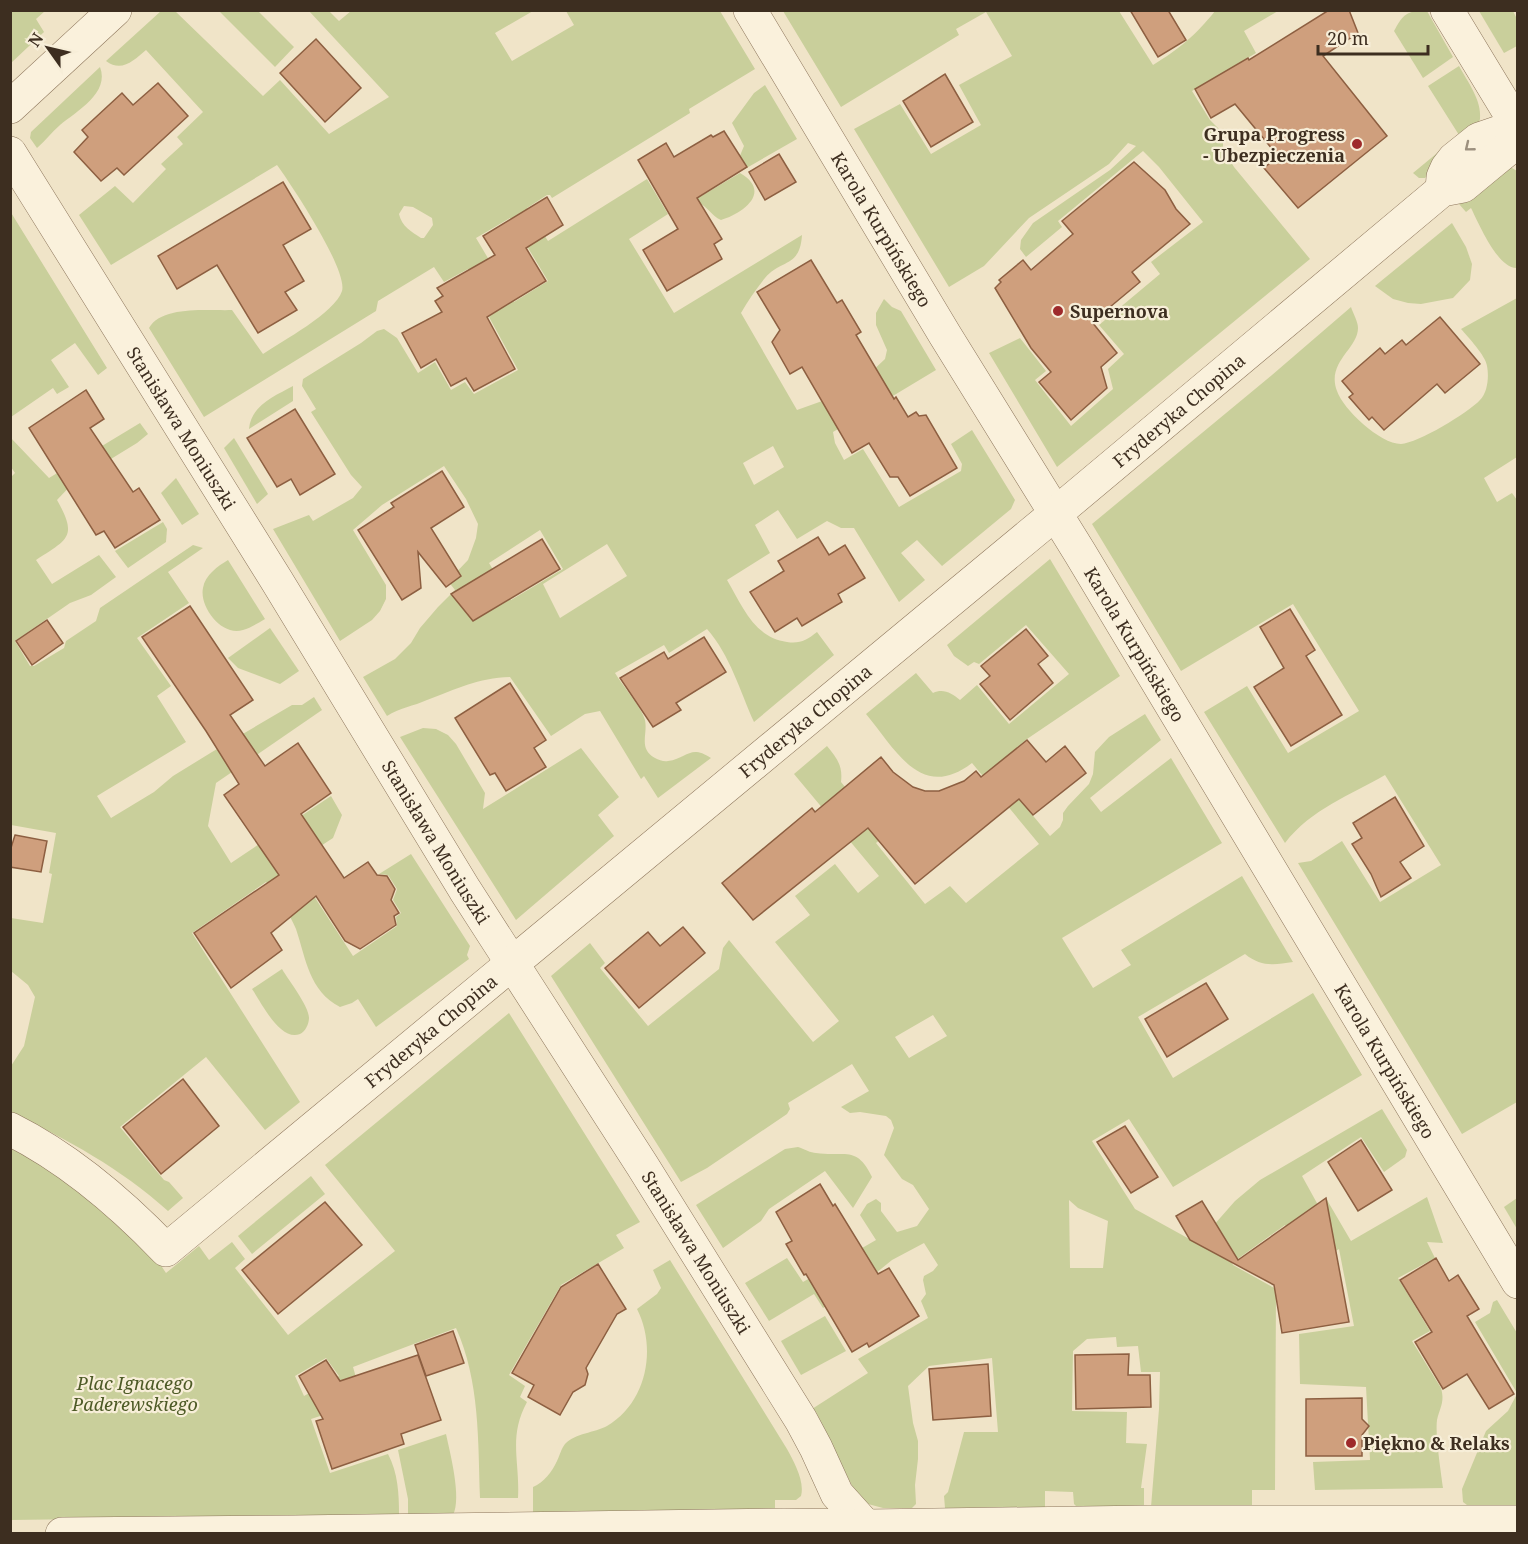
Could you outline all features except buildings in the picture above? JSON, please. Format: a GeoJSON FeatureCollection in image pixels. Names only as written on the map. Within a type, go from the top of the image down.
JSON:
{"type":"FeatureCollection","features":[{"type":"Feature","properties":{"kind":"street"},"geometry":{"type":"LineString","coordinates":[[10,107],[115,10]]}},
{"type":"Feature","properties":{"kind":"street","name":"Karola Kurpińskiego"},"geometry":{"type":"LineString","coordinates":[[750,10],[1518,1282]]}},
{"type":"Feature","properties":{"kind":"street"},"geometry":{"type":"LineString","coordinates":[[1447,10],[1517,127]]}},
{"type":"Feature","properties":{"kind":"street","name":"Fryderyka Chopina"},"geometry":{"type":"LineString","coordinates":[[10,1129],[48,1149],[97,1184],[166,1250],[1055,514],[1442,190],[1463,186],[1508,149],[1517,127]]}},
{"type":"Feature","properties":{"kind":"street","name":"Stanisława Moniuszki"},"geometry":{"type":"LineString","coordinates":[[10,153],[277,581],[465,890],[801,1420],[837,1494],[870,1530]]}},
{"type":"Feature","properties":{"kind":"street"},"geometry":{"type":"LineString","coordinates":[[62,1533],[784,1525],[870,1530],[1148,1522],[1518,1522]]}},
{"type":"Feature","properties":{"kind":"green space"},"geometry":{"type":"Polygon","coordinates":[[[11,10],[45,11],[36,19],[44,32],[11,63],[11,10]]]}},
{"type":"Feature","properties":{"kind":"green space"},"geometry":{"type":"Polygon","coordinates":[[[1419,10],[1427,11],[1453,57],[1423,78],[1394,31],[1404,17],[1419,10]]]}},
{"type":"Feature","properties":{"kind":"green space"},"geometry":{"type":"Polygon","coordinates":[[[161,11],[175,11],[263,96],[280,80],[329,134],[389,97],[309,11],[329,11],[339,21],[351,11],[533,11],[495,33],[512,61],[574,25],[566,11],[720,11],[755,69],[689,109],[690,113],[552,198],[547,195],[527,208],[548,241],[647,179],[668,214],[629,239],[674,313],[802,235],[798,253],[765,278],[741,313],[797,410],[839,395],[867,376],[885,359],[887,350],[876,325],[876,313],[884,299],[892,307],[901,311],[936,370],[833,432],[835,443],[844,460],[863,449],[899,507],[961,471],[962,464],[951,444],[972,430],[1015,500],[1011,509],[942,566],[917,540],[901,553],[925,580],[899,602],[854,528],[841,528],[827,521],[797,539],[778,510],[755,525],[770,553],[727,580],[744,610],[757,627],[776,639],[800,642],[817,632],[834,655],[754,722],[722,650],[707,629],[669,653],[664,645],[615,673],[643,715],[646,726],[645,746],[650,754],[665,761],[693,752],[711,758],[658,798],[644,776],[641,779],[600,711],[585,714],[551,736],[510,677],[488,679],[467,685],[387,716],[363,677],[395,659],[455,590],[448,581],[468,560],[476,538],[478,524],[466,499],[444,466],[382,505],[353,530],[386,585],[386,599],[372,620],[340,641],[273,529],[309,515],[313,521],[353,498],[362,487],[351,475],[311,412],[316,409],[302,386],[303,379],[377,331],[384,329],[397,338],[418,373],[435,362],[451,390],[465,382],[474,394],[518,370],[489,317],[495,312],[468,269],[444,282],[434,267],[378,301],[376,311],[204,417],[149,328],[155,321],[175,312],[232,310],[263,354],[307,326],[329,308],[342,291],[342,280],[317,227],[277,165],[111,265],[79,215],[115,186],[133,203],[166,169],[161,164],[183,144],[177,137],[203,112],[146,50],[127,64],[117,66],[106,61],[161,11]],[[404,206],[399,214],[410,231],[421,238],[424,238],[433,225],[432,218],[413,207],[404,206]],[[510,218],[476,238],[514,302],[548,281],[510,218]],[[773,446],[743,463],[754,485],[784,467],[773,446]],[[540,530],[489,563],[511,600],[563,569],[540,530]],[[607,544],[543,584],[560,618],[627,576],[607,544]]]}},
{"type":"Feature","properties":{"kind":"green space"},"geometry":{"type":"Polygon","coordinates":[[[219,11],[258,11],[294,47],[275,67],[219,11]]]}},
{"type":"Feature","properties":{"kind":"green space"},"geometry":{"type":"Polygon","coordinates":[[[783,11],[1119,11],[1153,65],[1187,41],[1215,11],[1278,11],[1244,31],[1256,53],[1192,91],[1210,120],[1223,133],[1223,149],[1234,167],[1310,259],[1057,467],[989,353],[1020,338],[1046,371],[1035,380],[1071,426],[1113,389],[1108,369],[1124,354],[1099,325],[1160,274],[1151,262],[1203,222],[1159,167],[1143,151],[1058,221],[1062,227],[1026,257],[1020,249],[1021,240],[1033,223],[1110,170],[1136,146],[1128,143],[1109,164],[1029,218],[984,266],[949,287],[854,129],[900,104],[931,154],[981,125],[959,85],[1012,56],[986,12],[956,29],[959,35],[841,107],[783,11]]]}},
{"type":"Feature","properties":{"kind":"green space"},"geometry":{"type":"Polygon","coordinates":[[[1479,11],[1513,11],[1517,19],[1517,46],[1504,53],[1479,11]]]}},
{"type":"Feature","properties":{"kind":"green space"},"geometry":{"type":"Polygon","coordinates":[[[1459,66],[1479,105],[1480,119],[1473,132],[1425,178],[1419,178],[1413,173],[1459,135],[1428,86],[1459,66]]]}},
{"type":"Feature","properties":{"kind":"green space"},"geometry":{"type":"Polygon","coordinates":[[[100,67],[102,76],[96,93],[37,148],[30,138],[31,132],[100,67]]]}},
{"type":"Feature","properties":{"kind":"green space"},"geometry":{"type":"Polygon","coordinates":[[[765,85],[797,139],[743,170],[739,158],[744,146],[732,123],[754,93],[765,85]]]}},
{"type":"Feature","properties":{"kind":"green space"},"geometry":{"type":"Polygon","coordinates":[[[1507,165],[1517,171],[1517,268],[1510,266],[1496,254],[1471,208],[1466,212],[1459,204],[1459,198],[1507,165]]]}},
{"type":"Feature","properties":{"kind":"green space"},"geometry":{"type":"Polygon","coordinates":[[[740,173],[750,180],[754,188],[754,195],[745,208],[721,220],[697,202],[698,198],[740,173]]]}},
{"type":"Feature","properties":{"kind":"green space"},"geometry":{"type":"Polygon","coordinates":[[[10,211],[107,368],[98,375],[75,343],[51,360],[69,387],[57,394],[53,388],[11,417],[10,211]]]}},
{"type":"Feature","properties":{"kind":"green space"},"geometry":{"type":"Polygon","coordinates":[[[1452,223],[1466,247],[1472,264],[1470,280],[1453,298],[1421,304],[1408,303],[1393,299],[1375,286],[1452,223]]]}},
{"type":"Feature","properties":{"kind":"green space"},"geometry":{"type":"Polygon","coordinates":[[[1517,298],[1517,457],[1484,478],[1497,502],[1512,493],[1517,500],[1517,1102],[1462,1134],[1298,863],[1311,861],[1342,841],[1380,902],[1441,865],[1385,775],[1319,812],[1295,831],[1285,843],[1204,712],[1247,686],[1288,753],[1359,711],[1293,604],[1181,671],[1092,524],[1351,307],[1358,328],[1357,336],[1336,372],[1337,391],[1354,416],[1383,438],[1401,444],[1419,439],[1474,406],[1483,397],[1488,374],[1486,362],[1461,329],[1517,298]]]}},
{"type":"Feature","properties":{"kind":"green space"},"geometry":{"type":"Polygon","coordinates":[[[293,386],[293,401],[249,429],[259,407],[293,386]]]}},
{"type":"Feature","properties":{"kind":"green space"},"geometry":{"type":"Polygon","coordinates":[[[140,423],[148,434],[75,481],[57,500],[67,522],[66,536],[56,547],[36,560],[52,584],[99,555],[116,577],[91,595],[70,603],[15,641],[30,666],[34,666],[64,648],[66,641],[96,621],[100,608],[193,545],[203,548],[168,572],[189,603],[137,638],[171,686],[157,696],[186,742],[97,796],[111,818],[212,752],[292,705],[302,705],[314,697],[322,710],[216,783],[208,826],[231,863],[331,796],[342,815],[333,838],[293,864],[353,956],[397,926],[396,917],[401,913],[393,900],[397,889],[388,875],[379,874],[411,854],[470,946],[467,955],[469,959],[376,1027],[358,999],[340,1007],[321,992],[310,973],[293,923],[266,882],[192,933],[300,1102],[265,1130],[206,1057],[120,1127],[164,1180],[169,1182],[183,1198],[168,1211],[112,1168],[73,1144],[11,1112],[11,1066],[24,1046],[35,997],[28,985],[11,971],[11,918],[43,923],[52,874],[49,873],[56,833],[11,825],[10,478],[15,473],[11,467],[10,437],[49,478],[140,423]]]}},
{"type":"Feature","properties":{"kind":"green space"},"geometry":{"type":"Polygon","coordinates":[[[234,438],[268,494],[257,504],[224,448],[234,438]]]}},
{"type":"Feature","properties":{"kind":"green space"},"geometry":{"type":"Polygon","coordinates":[[[176,478],[199,514],[182,525],[161,493],[176,478]]]}},
{"type":"Feature","properties":{"kind":"green space"},"geometry":{"type":"Polygon","coordinates":[[[163,522],[167,529],[166,542],[128,568],[115,551],[163,522]]]}},
{"type":"Feature","properties":{"kind":"green space"},"geometry":{"type":"Polygon","coordinates":[[[1050,559],[1120,676],[1027,739],[993,768],[1050,836],[1060,827],[1063,813],[1068,806],[1089,784],[1093,774],[1095,752],[1109,737],[1145,714],[1161,740],[1090,798],[1101,812],[1171,758],[1222,843],[1062,938],[1093,988],[1131,965],[1121,950],[1242,876],[1293,962],[1268,964],[1245,954],[1138,1017],[1173,1078],[1313,993],[1362,1075],[1173,1187],[1129,1119],[1092,1141],[1135,1209],[1193,1241],[1206,1234],[1235,1201],[1260,1180],[1382,1109],[1407,1150],[1405,1157],[1384,1172],[1361,1137],[1302,1176],[1318,1205],[1327,1200],[1351,1241],[1427,1197],[1443,1243],[1427,1242],[1435,1258],[1398,1278],[1430,1331],[1412,1341],[1441,1388],[1442,1401],[1437,1426],[1443,1488],[1315,1490],[1313,1462],[1370,1460],[1366,1387],[1300,1384],[1299,1334],[1354,1326],[1339,1249],[1311,1266],[1285,1225],[1232,1263],[1276,1289],[1275,1490],[1252,1490],[1252,1506],[1151,1507],[1160,1372],[1141,1372],[1138,1346],[1117,1347],[1116,1337],[1087,1339],[1073,1351],[1072,1411],[1127,1412],[1126,1443],[1147,1444],[1141,1488],[1144,1488],[1144,1507],[1078,1508],[1074,1504],[1073,1492],[1045,1491],[1045,1507],[945,1508],[944,1496],[948,1492],[964,1432],[998,1432],[992,1358],[929,1366],[908,1386],[918,1441],[916,1504],[912,1508],[883,1508],[868,1504],[855,1492],[816,1412],[812,1409],[868,1373],[858,1359],[928,1318],[921,1301],[926,1294],[923,1280],[924,1276],[938,1265],[924,1243],[892,1260],[865,1282],[823,1308],[814,1294],[769,1321],[745,1283],[787,1258],[803,1282],[876,1240],[860,1215],[867,1204],[876,1199],[881,1203],[881,1211],[897,1232],[917,1226],[929,1209],[913,1185],[902,1179],[884,1155],[894,1128],[891,1120],[886,1116],[860,1112],[850,1113],[841,1107],[869,1091],[852,1064],[788,1103],[790,1109],[787,1114],[707,1168],[681,1182],[551,976],[590,943],[605,963],[600,968],[648,1026],[719,969],[723,948],[729,940],[813,1042],[839,1021],[775,942],[810,915],[795,896],[835,864],[858,893],[879,876],[794,774],[827,746],[838,762],[841,782],[877,826],[881,839],[876,843],[925,904],[950,886],[966,903],[1039,844],[972,763],[954,774],[938,777],[924,774],[911,767],[899,756],[866,714],[916,673],[933,693],[947,692],[960,700],[977,685],[1009,724],[1069,674],[1026,625],[979,664],[974,662],[968,666],[954,656],[947,645],[1050,559]],[[933,1015],[895,1037],[909,1058],[947,1036],[933,1015]],[[1069,1200],[1070,1268],[1103,1268],[1108,1221],[1078,1208],[1069,1200]]]}},
{"type":"Feature","properties":{"kind":"green space"},"geometry":{"type":"Polygon","coordinates":[[[228,560],[265,619],[243,630],[235,631],[220,625],[208,611],[203,596],[204,583],[209,575],[228,560]]]}},
{"type":"Feature","properties":{"kind":"green space"},"geometry":{"type":"Polygon","coordinates":[[[270,628],[299,671],[280,684],[238,668],[228,658],[270,628]]]}},
{"type":"Feature","properties":{"kind":"green space"},"geometry":{"type":"Polygon","coordinates":[[[423,728],[436,729],[448,735],[456,744],[485,793],[483,809],[581,748],[619,797],[598,815],[614,836],[516,920],[400,737],[423,728]]]}},
{"type":"Feature","properties":{"kind":"green space"},"geometry":{"type":"Polygon","coordinates":[[[282,969],[308,1013],[307,1025],[304,1032],[300,1034],[293,1035],[278,1027],[252,989],[282,969]]]}},
{"type":"Feature","properties":{"kind":"green space","name":"Plac Ignacego Paderewskiego"},"geometry":{"type":"Polygon","coordinates":[[[509,1013],[640,1222],[616,1235],[624,1248],[561,1285],[509,1375],[525,1386],[520,1397],[527,1402],[521,1415],[516,1438],[518,1498],[480,1498],[474,1390],[464,1348],[456,1328],[353,1367],[363,1402],[311,1419],[330,1473],[388,1454],[396,1476],[399,1515],[11,1520],[10,1144],[69,1180],[160,1264],[166,1273],[199,1246],[209,1260],[232,1242],[245,1259],[235,1268],[288,1335],[395,1251],[325,1165],[509,1013]],[[326,1358],[295,1376],[304,1396],[339,1376],[326,1358]]]}},
{"type":"Feature","properties":{"kind":"green space"},"geometry":{"type":"Polygon","coordinates":[[[798,1147],[814,1153],[849,1154],[861,1160],[872,1177],[853,1208],[825,1171],[769,1209],[761,1221],[723,1248],[696,1205],[785,1149],[798,1147]]]}},
{"type":"Feature","properties":{"kind":"green space"},"geometry":{"type":"Polygon","coordinates":[[[311,1176],[325,1194],[252,1254],[238,1236],[311,1176]]]}},
{"type":"Feature","properties":{"kind":"green space"},"geometry":{"type":"Polygon","coordinates":[[[1517,1198],[1517,1229],[1504,1207],[1517,1198]]]}},
{"type":"Feature","properties":{"kind":"green space"},"geometry":{"type":"Polygon","coordinates":[[[670,1260],[787,1449],[800,1478],[801,1496],[796,1500],[775,1500],[775,1512],[769,1509],[533,1514],[533,1487],[550,1473],[565,1444],[569,1440],[607,1426],[621,1416],[631,1404],[639,1389],[647,1357],[643,1324],[637,1309],[657,1294],[661,1288],[653,1270],[670,1260]]]}},
{"type":"Feature","properties":{"kind":"green space"},"geometry":{"type":"Polygon","coordinates":[[[1497,1300],[1517,1333],[1517,1393],[1475,1322],[1490,1313],[1493,1302],[1497,1300]]]}},
{"type":"Feature","properties":{"kind":"green space"},"geometry":{"type":"Polygon","coordinates":[[[825,1316],[846,1351],[801,1375],[781,1341],[825,1316]]]}},
{"type":"Feature","properties":{"kind":"green space"},"geometry":{"type":"Polygon","coordinates":[[[1517,1394],[1517,1505],[1467,1505],[1463,1502],[1462,1489],[1486,1431],[1508,1411],[1517,1394]]]}},
{"type":"Feature","properties":{"kind":"green space"},"geometry":{"type":"Polygon","coordinates":[[[446,1434],[456,1487],[453,1515],[408,1515],[408,1499],[398,1450],[446,1434]]]}},
{"type":"Feature","properties":{"kind":"place","name":"Grupa Progress - Ubezpieczenia"},"geometry":{"type":"Point","coordinates":[1357,144]}},
{"type":"Feature","properties":{"kind":"place","name":"Supernova"},"geometry":{"type":"Point","coordinates":[1058,311]}},
{"type":"Feature","properties":{"kind":"place","name":"Piękno & Relaks"},"geometry":{"type":"Point","coordinates":[1351,1443]}}]}
